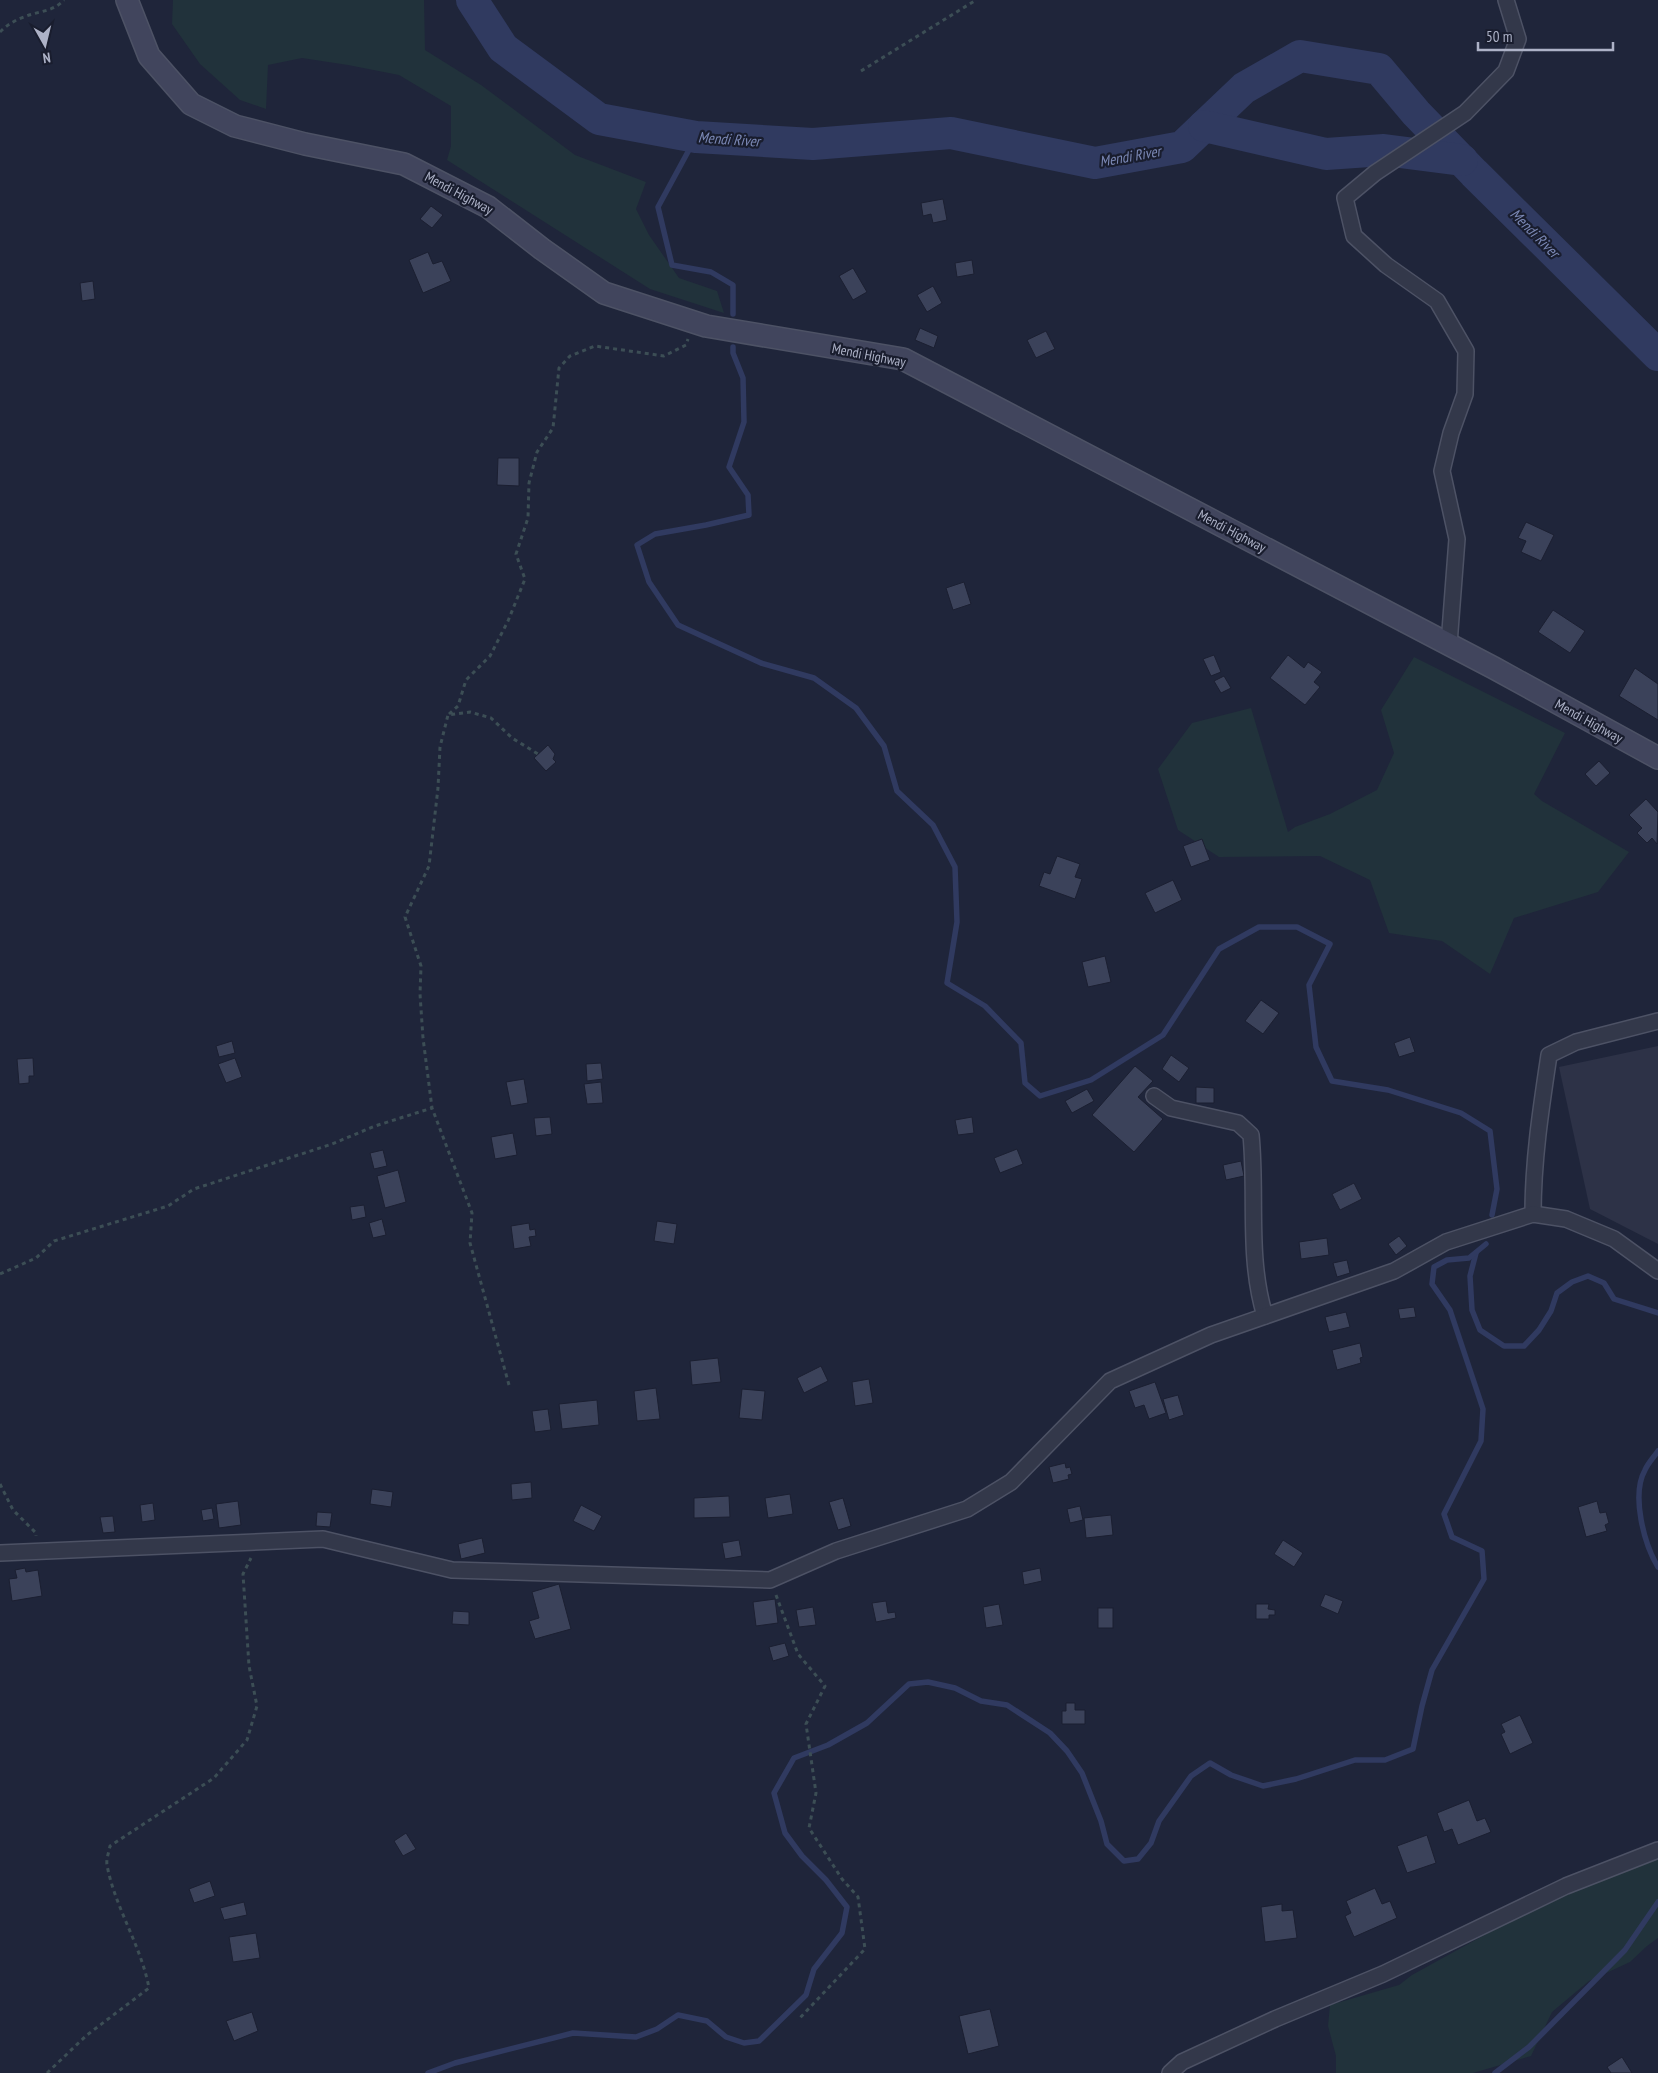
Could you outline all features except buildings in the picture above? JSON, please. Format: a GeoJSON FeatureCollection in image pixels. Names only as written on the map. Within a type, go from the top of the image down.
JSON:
{"type":"FeatureCollection","features":[{"type":"Feature","properties":{"kind":"main road","name":"Mendi Highway"},"geometry":{"type":"LineString","coordinates":[[127,0],[148,56],[191,104],[235,126],[305,144],[404,164],[488,207],[542,249],[604,293],[706,326],[904,359],[1449,644],[1658,758]]}},
{"type":"Feature","properties":{"kind":"street"},"geometry":{"type":"LineString","coordinates":[[1449,644],[1457,539],[1442,472],[1451,433],[1465,394],[1466,351],[1437,301],[1386,265],[1354,236],[1345,198],[1379,170],[1465,113],[1506,70],[1518,39],[1506,0]]}},
{"type":"Feature","properties":{"kind":"street"},"geometry":{"type":"LineString","coordinates":[[1533,1214],[1534,1172],[1549,1055],[1576,1042],[1658,1021]]}},
{"type":"Feature","properties":{"kind":"street"},"geometry":{"type":"LineString","coordinates":[[1154,1096],[1171,1108],[1238,1123],[1251,1135],[1254,1164],[1255,1269],[1258,1295],[1265,1316]]}},
{"type":"Feature","properties":{"kind":"street"},"geometry":{"type":"LineString","coordinates":[[0,1553],[323,1539],[452,1570],[770,1580],[836,1551],[967,1509],[1011,1482],[1110,1381],[1210,1335],[1394,1271],[1446,1242],[1533,1214],[1566,1219],[1614,1239],[1658,1270]]}},
{"type":"Feature","properties":{"kind":"street"},"geometry":{"type":"LineString","coordinates":[[1170,2073],[1182,2062],[1276,2019],[1383,1974],[1566,1886],[1658,1850]]}},
{"type":"Feature","properties":{"kind":"path"},"geometry":{"type":"LineString","coordinates":[[0,32],[9,24],[25,16],[57,7],[64,0]]}},
{"type":"Feature","properties":{"kind":"path"},"geometry":{"type":"LineString","coordinates":[[862,71],[976,0]]}},
{"type":"Feature","properties":{"kind":"path"},"geometry":{"type":"LineString","coordinates":[[509,1384],[470,1242],[472,1214],[432,1108],[423,1038],[420,994],[421,966],[405,917],[428,866],[438,788],[440,747],[448,715],[458,706],[466,680],[490,656],[508,621],[525,579],[516,554],[528,518],[529,482],[538,452],[553,428],[559,368],[570,356],[595,346],[664,356],[686,345],[695,322]]}},
{"type":"Feature","properties":{"kind":"path"},"geometry":{"type":"LineString","coordinates":[[448,715],[470,712],[491,718],[512,738],[538,754]]}},
{"type":"Feature","properties":{"kind":"path"},"geometry":{"type":"LineString","coordinates":[[0,1274],[36,1258],[54,1241],[168,1206],[194,1189],[332,1144],[376,1126],[432,1108]]}},
{"type":"Feature","properties":{"kind":"path"},"geometry":{"type":"LineString","coordinates":[[0,1484],[13,1510],[36,1533],[40,1552]]}},
{"type":"Feature","properties":{"kind":"path"},"geometry":{"type":"LineString","coordinates":[[47,2073],[87,2035],[149,1988],[145,1967],[123,1916],[106,1863],[110,1846],[214,1778],[247,1740],[257,1706],[249,1666],[243,1574],[259,1542]]}},
{"type":"Feature","properties":{"kind":"path"},"geometry":{"type":"LineString","coordinates":[[770,1580],[798,1654],[825,1686],[806,1724],[816,1793],[809,1828],[842,1879],[858,1897],[865,1949],[798,2020]]}},
{"type":"Feature","properties":{"kind":"shaded area"},"geometry":{"type":"Polygon","coordinates":[[[173,0],[424,0],[425,50],[481,85],[575,155],[646,182],[636,209],[649,235],[679,278],[717,291],[724,313],[650,289],[447,160],[451,146],[451,106],[399,75],[302,58],[268,65],[266,109],[240,100],[200,64],[172,24],[173,0]]]}},
{"type":"Feature","properties":{"kind":"shaded area"},"geometry":{"type":"Polygon","coordinates":[[[1414,657],[1565,733],[1534,794],[1542,801],[1629,852],[1598,892],[1514,918],[1490,974],[1442,941],[1389,933],[1370,880],[1320,856],[1219,857],[1178,830],[1158,769],[1192,723],[1251,708],[1288,832],[1295,827],[1330,814],[1377,790],[1394,753],[1381,710],[1414,657]]]}},
{"type":"Feature","properties":{"kind":"shaded area"},"geometry":{"type":"Polygon","coordinates":[[[1658,1046],[1658,1244],[1590,1209],[1559,1067],[1658,1046]]]}},
{"type":"Feature","properties":{"kind":"shaded area"},"geometry":{"type":"Polygon","coordinates":[[[1658,1853],[1658,1938],[1630,1962],[1589,1981],[1552,2012],[1531,2056],[1473,2073],[1336,2073],[1336,2056],[1328,2026],[1330,2005],[1399,1985],[1412,1975],[1517,1917],[1658,1853]]]}},
{"type":"Feature","properties":{"kind":"waterway","name":"Mendi River"},"geometry":{"type":"LineString","coordinates":[[472,0],[503,48],[599,119],[696,137],[813,144],[951,133],[1095,163],[1182,147],[1244,88],[1300,56],[1379,69],[1416,113],[1474,173],[1658,355]]}},
{"type":"Feature","properties":{"kind":"waterway"},"geometry":{"type":"LineString","coordinates":[[1204,126],[1326,154],[1384,150],[1462,160]]}},
{"type":"Feature","properties":{"kind":"waterway"},"geometry":{"type":"LineString","coordinates":[[696,137],[658,207],[672,265],[711,272],[733,285],[733,314]]}},
{"type":"Feature","properties":{"kind":"waterway"},"geometry":{"type":"LineString","coordinates":[[733,347],[733,353],[743,378],[744,422],[729,467],[748,495],[749,515],[655,534],[637,545],[649,582],[678,625],[761,663],[814,678],[856,708],[884,746],[897,791],[933,825],[955,867],[957,922],[947,983],[985,1006],[1021,1043],[1025,1083],[1040,1096],[1091,1080],[1163,1035],[1219,949],[1259,927],[1297,927],[1330,944],[1309,985],[1316,1047],[1332,1081],[1388,1090],[1461,1113],[1490,1131],[1497,1189],[1492,1215]]}},
{"type":"Feature","properties":{"kind":"waterway"},"geometry":{"type":"LineString","coordinates":[[428,2073],[455,2063],[573,2033],[636,2037],[657,2029],[678,2015],[707,2021],[726,2037],[744,2043],[759,2041],[806,1995],[814,1969],[842,1933],[847,1907],[826,1880],[802,1856],[785,1833],[774,1793],[794,1758],[828,1745],[867,1723],[909,1684],[928,1682],[955,1688],[981,1701],[1007,1705],[1050,1733],[1067,1751],[1082,1773],[1101,1821],[1107,1844],[1124,1861],[1138,1859],[1151,1843],[1159,1821],[1191,1776],[1210,1763],[1231,1775],[1263,1786],[1296,1779],[1355,1760],[1385,1760],[1413,1749],[1432,1670],[1484,1579],[1482,1551],[1452,1537],[1444,1514],[1481,1441],[1483,1409],[1450,1310],[1432,1284],[1434,1267],[1447,1260],[1469,1258],[1486,1244]]}},
{"type":"Feature","properties":{"kind":"waterway"},"geometry":{"type":"LineString","coordinates":[[1476,1253],[1470,1276],[1472,1310],[1480,1330],[1504,1346],[1524,1346],[1539,1330],[1551,1311],[1557,1293],[1572,1282],[1588,1276],[1604,1283],[1614,1299],[1658,1313]]}},
{"type":"Feature","properties":{"kind":"waterway"},"geometry":{"type":"LineString","coordinates":[[1658,1451],[1645,1470],[1639,1492],[1639,1506],[1644,1533],[1658,1567]]}},
{"type":"Feature","properties":{"kind":"waterway"},"geometry":{"type":"LineString","coordinates":[[1495,2073],[1529,2047],[1625,1950],[1658,1902]]}}]}
